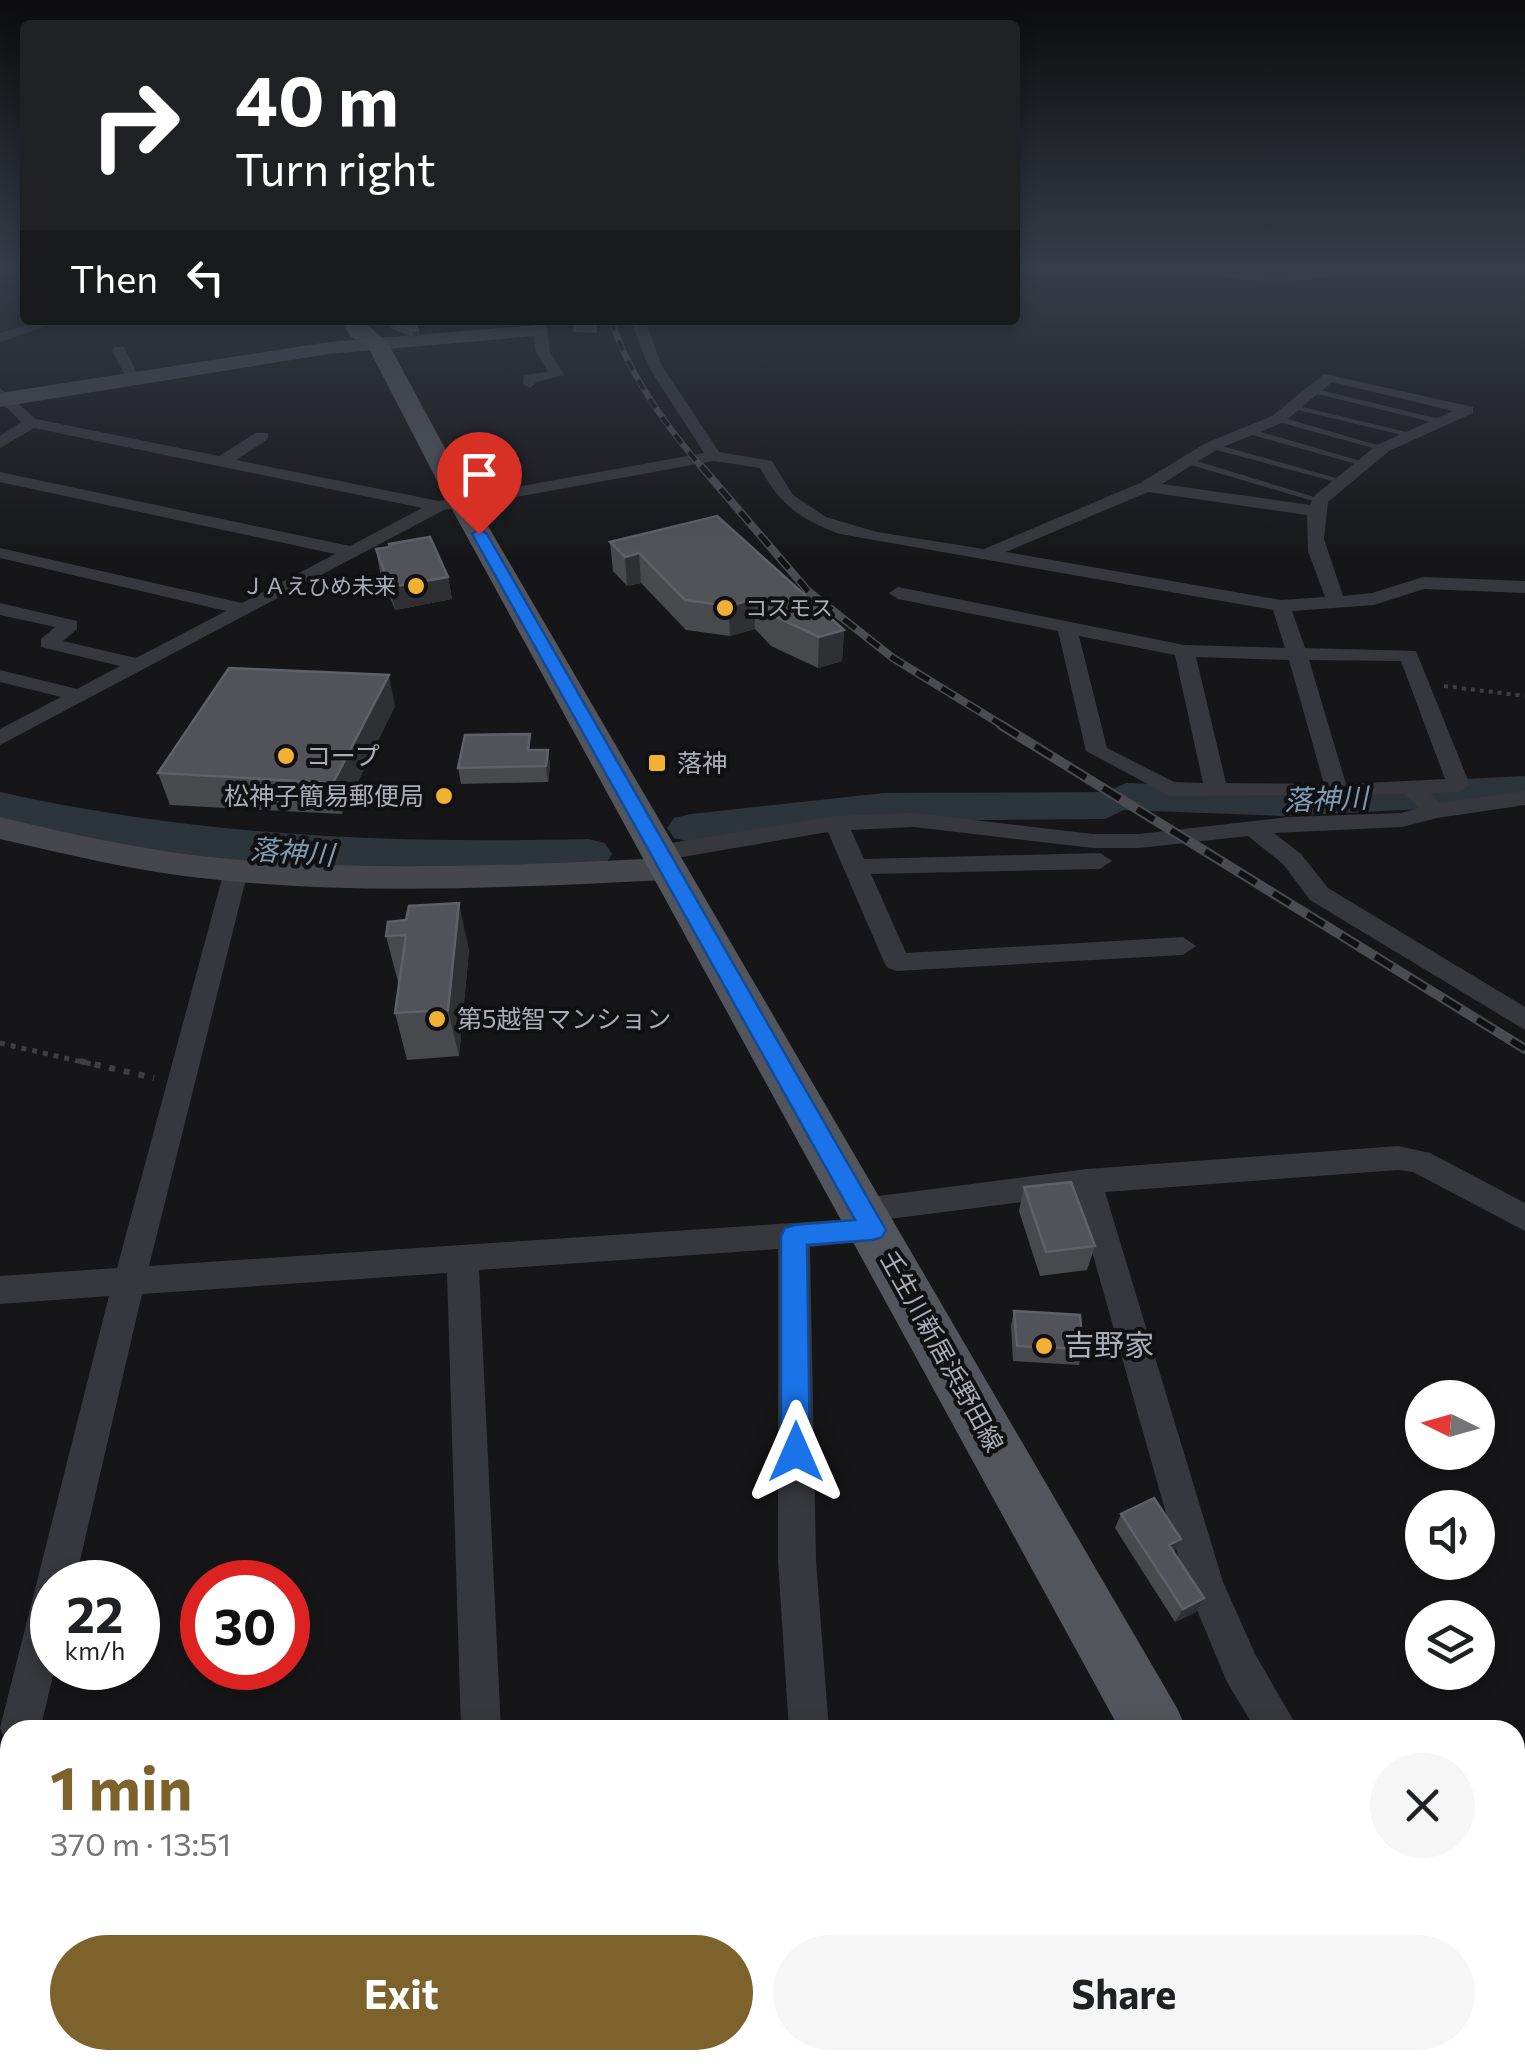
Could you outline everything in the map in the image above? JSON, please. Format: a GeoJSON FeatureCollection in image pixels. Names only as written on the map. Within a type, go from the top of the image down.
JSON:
{"type":"FeatureCollection","features":[{"type":"Feature","properties":{"kind":"main road","name":"壬生川新居浜野田線"},"geometry":{"type":"LineString","coordinates":[[386,366],[450,504],[663,861],[1149,1720]]}},
{"type":"Feature","properties":{"kind":"street"},"geometry":{"type":"LineString","coordinates":[[126,366],[132,379]]}},
{"type":"Feature","properties":{"kind":"street"},"geometry":{"type":"LineString","coordinates":[[2,397],[132,379],[194,366]]}},
{"type":"Feature","properties":{"kind":"street"},"geometry":{"type":"LineString","coordinates":[[530,384],[529,378],[557,375],[551,366]]}},
{"type":"Feature","properties":{"kind":"street"},"geometry":{"type":"LineString","coordinates":[[655,366],[714,456]]}},
{"type":"Feature","properties":{"kind":"street"},"geometry":{"type":"LineString","coordinates":[[991,552],[1146,487],[1212,446],[1278,419],[1329,376],[1468,410],[1406,434],[1383,448],[1339,480],[1318,506],[1316,560],[1335,599]]}},
{"type":"Feature","properties":{"kind":"street"},"geometry":{"type":"LineString","coordinates":[[2,397],[31,423],[450,504]]}},
{"type":"Feature","properties":{"kind":"street"},"geometry":{"type":"LineString","coordinates":[[0,443],[31,423]]}},
{"type":"Feature","properties":{"kind":"street"},"geometry":{"type":"LineString","coordinates":[[222,462],[262,436]]}},
{"type":"Feature","properties":{"kind":"street"},"geometry":{"type":"LineString","coordinates":[[0,738],[450,504],[714,456],[766,464],[782,493],[797,508],[830,525],[896,540],[991,552],[1281,606],[1374,599],[1423,583],[1525,588]]}},
{"type":"Feature","properties":{"kind":"street"},"geometry":{"type":"LineString","coordinates":[[0,476],[353,552]]}},
{"type":"Feature","properties":{"kind":"street"},"geometry":{"type":"LineString","coordinates":[[1146,487],[1318,506]]}},
{"type":"Feature","properties":{"kind":"street"},"geometry":{"type":"LineString","coordinates":[[0,553],[244,609]]}},
{"type":"Feature","properties":{"kind":"street"},"geometry":{"type":"LineString","coordinates":[[898,592],[1067,626],[1184,651],[1409,656],[1459,785],[1337,791],[1170,789],[1097,751],[1067,626]]}},
{"type":"Feature","properties":{"kind":"street"},"geometry":{"type":"LineString","coordinates":[[1281,606],[1337,791]]}},
{"type":"Feature","properties":{"kind":"street"},"geometry":{"type":"LineString","coordinates":[[0,609],[70,625],[48,642],[140,664]]}},
{"type":"Feature","properties":{"kind":"street"},"geometry":{"type":"LineString","coordinates":[[1184,651],[1216,790]]}},
{"type":"Feature","properties":{"kind":"street"},"geometry":{"type":"LineString","coordinates":[[0,676],[80,696]]}},
{"type":"Feature","properties":{"kind":"street"},"geometry":{"type":"LineString","coordinates":[[1411,788],[1435,810]]}},
{"type":"Feature","properties":{"kind":"street"},"geometry":{"type":"LineString","coordinates":[[0,828],[84,848],[236,871],[466,880],[663,861],[836,822],[952,822],[1093,842],[1139,841],[1206,830],[1402,820],[1435,810],[1525,798]]}},
{"type":"Feature","properties":{"kind":"street"},"geometry":{"type":"LineString","coordinates":[[836,822],[897,962],[1184,946]]}},
{"type":"Feature","properties":{"kind":"street"},"geometry":{"type":"LineString","coordinates":[[1255,830],[1292,859],[1319,894],[1525,1020]]}},
{"type":"Feature","properties":{"kind":"street"},"geometry":{"type":"LineString","coordinates":[[856,867],[1100,861]]}},
{"type":"Feature","properties":{"kind":"street"},"geometry":{"type":"LineString","coordinates":[[61,1560],[236,871]]}},
{"type":"Feature","properties":{"kind":"street"},"geometry":{"type":"LineString","coordinates":[[0,1290],[794,1236],[1087,1181],[1398,1158],[1420,1161],[1525,1218]]}},
{"type":"Feature","properties":{"kind":"street"},"geometry":{"type":"LineString","coordinates":[[1087,1181],[1205,1584],[1241,1668],[1273,1720]]}},
{"type":"Feature","properties":{"kind":"street"},"geometry":{"type":"LineString","coordinates":[[794,1236],[797,1561],[808,1720]]}},
{"type":"Feature","properties":{"kind":"street"},"geometry":{"type":"LineString","coordinates":[[462,1256],[481,1720]]}},
{"type":"Feature","properties":{"kind":"street"},"geometry":{"type":"LineString","coordinates":[[22,1720],[30,1688]]}},
{"type":"Feature","properties":{"kind":"lane"},"geometry":{"type":"LineString","coordinates":[[1312,390],[1436,421]]}},
{"type":"Feature","properties":{"kind":"lane"},"geometry":{"type":"LineString","coordinates":[[1293,406],[1406,434]]}},
{"type":"Feature","properties":{"kind":"lane"},"geometry":{"type":"LineString","coordinates":[[1278,419],[1383,448]]}},
{"type":"Feature","properties":{"kind":"lane"},"geometry":{"type":"LineString","coordinates":[[1248,431],[1363,463]]}},
{"type":"Feature","properties":{"kind":"lane"},"geometry":{"type":"LineString","coordinates":[[1212,446],[1339,480]]}},
{"type":"Feature","properties":{"kind":"lane"},"geometry":{"type":"LineString","coordinates":[[1187,462],[1318,506]]}},
{"type":"Feature","properties":{"kind":"path"},"geometry":{"type":"LineString","coordinates":[[1420,685],[1525,696]]}},
{"type":"Feature","properties":{"kind":"path"},"geometry":{"type":"LineString","coordinates":[[0,1043],[181,1084]]}},
{"type":"Feature","properties":{"kind":"building"},"geometry":{"type":"Polygon","coordinates":[[[717,516],[844,630],[819,637],[772,615],[754,599],[729,606],[685,600],[639,553],[625,557],[610,542],[717,516]]]}},
{"type":"Feature","properties":{"kind":"building"},"geometry":{"type":"Polygon","coordinates":[[[430,537],[448,577],[390,587],[376,549],[430,537]]]}},
{"type":"Feature","properties":{"kind":"building","name":"コープ"},"geometry":{"type":"Polygon","coordinates":[[[229,668],[389,675],[333,783],[158,773],[229,668]]]}},
{"type":"Feature","properties":{"kind":"building"},"geometry":{"type":"Polygon","coordinates":[[[530,734],[528,750],[548,750],[546,766],[458,768],[465,735],[530,734]]]}},
{"type":"Feature","properties":{"kind":"building"},"geometry":{"type":"Polygon","coordinates":[[[459,903],[448,1010],[395,1013],[406,935],[386,936],[388,922],[406,920],[409,906],[459,903]]]}},
{"type":"Feature","properties":{"kind":"building"},"geometry":{"type":"Polygon","coordinates":[[[1071,1182],[1095,1246],[1046,1252],[1024,1187],[1071,1182]]]}},
{"type":"Feature","properties":{"kind":"building"},"geometry":{"type":"Polygon","coordinates":[[[1014,1311],[1080,1315],[1083,1349],[1017,1346],[1014,1311]]]}},
{"type":"Feature","properties":{"kind":"building"},"geometry":{"type":"Polygon","coordinates":[[[1154,1498],[1181,1539],[1169,1545],[1204,1598],[1183,1609],[1121,1514],[1154,1498]]]}},
{"type":"Feature","properties":{"kind":"waterway","name":"落神川"},"geometry":{"type":"LineString","coordinates":[[1126,797],[1283,802],[1525,790]]}},
{"type":"Feature","properties":{"kind":"waterway","name":"落神川"},"geometry":{"type":"LineString","coordinates":[[691,828],[884,807],[1105,805]]}},
{"type":"Feature","properties":{"kind":"waterway","name":"落神川"},"geometry":{"type":"LineString","coordinates":[[0,806],[148,836],[292,852],[437,857],[588,854]]}},
{"type":"Feature","properties":{"kind":"railway"},"geometry":{"type":"LineString","coordinates":[[631,366],[649,399],[703,469]]}},
{"type":"Feature","properties":{"kind":"railway"},"geometry":{"type":"LineString","coordinates":[[701,466],[808,591],[893,658],[1005,727]]}},
{"type":"Feature","properties":{"kind":"railway"},"geometry":{"type":"LineString","coordinates":[[1001,725],[1525,1049]]}},
{"type":"Feature","properties":{"kind":"place","name":"ＪＡえひめ未来"},"geometry":{"type":"Point","coordinates":[416,586]}},
{"type":"Feature","properties":{"kind":"place","name":"コスモス"},"geometry":{"type":"Point","coordinates":[725,608]}},
{"type":"Feature","properties":{"kind":"place","name":"コープ"},"geometry":{"type":"Point","coordinates":[286,756]}},
{"type":"Feature","properties":{"kind":"place","name":"落神"},"geometry":{"type":"Point","coordinates":[657,763]}},
{"type":"Feature","properties":{"kind":"place","name":"松神子簡易郵便局"},"geometry":{"type":"Point","coordinates":[444,796]}},
{"type":"Feature","properties":{"kind":"place","name":"第5越智マンション"},"geometry":{"type":"Point","coordinates":[437,1019]}},
{"type":"Feature","properties":{"kind":"place","name":"吉野家"},"geometry":{"type":"Point","coordinates":[1044,1346]}},
{"type":"Feature","properties":{"kind":"route"},"geometry":{"type":"LineString","coordinates":[[479,534],[873,1230],[794,1236],[796,1452]]}}]}
